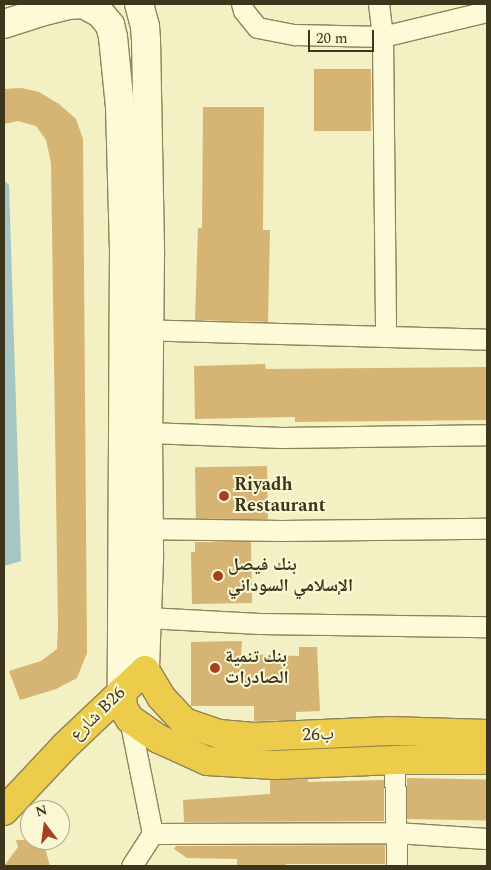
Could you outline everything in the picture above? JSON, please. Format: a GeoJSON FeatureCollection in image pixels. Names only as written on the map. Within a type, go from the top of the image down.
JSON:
{"type":"FeatureCollection","features":[{"type":"Feature","properties":{"kind":"highway","name":"شارع B26"},"geometry":{"type":"LineString","coordinates":[[4,811],[52,759],[145,670]]}},
{"type":"Feature","properties":{"kind":"highway","name":"26ب"},"geometry":{"type":"LineString","coordinates":[[145,670],[161,697],[184,722],[219,734],[254,737],[390,731],[487,734]]}},
{"type":"Feature","properties":{"kind":"highway"},"geometry":{"type":"LineString","coordinates":[[122,691],[123,708],[130,719]]}},
{"type":"Feature","properties":{"kind":"highway","name":"26ب"},"geometry":{"type":"LineString","coordinates":[[130,719],[158,739],[207,761],[274,765],[395,760],[487,760]]}},
{"type":"Feature","properties":{"kind":"street"},"geometry":{"type":"LineString","coordinates":[[4,24],[55,6],[83,4],[105,8],[114,37],[136,330],[148,433],[149,529],[145,670]]}},
{"type":"Feature","properties":{"kind":"street"},"geometry":{"type":"LineString","coordinates":[[122,691],[122,528],[136,330],[146,40],[139,4]]}},
{"type":"Feature","properties":{"kind":"street"},"geometry":{"type":"LineString","coordinates":[[242,4],[244,11],[258,28],[295,35],[382,37],[487,12]]}},
{"type":"Feature","properties":{"kind":"street"},"geometry":{"type":"LineString","coordinates":[[378,4],[382,37],[386,338]]}},
{"type":"Feature","properties":{"kind":"street"},"geometry":{"type":"LineString","coordinates":[[136,330],[487,340]]}},
{"type":"Feature","properties":{"kind":"street"},"geometry":{"type":"LineString","coordinates":[[148,433],[282,438],[487,434]]}},
{"type":"Feature","properties":{"kind":"street"},"geometry":{"type":"LineString","coordinates":[[122,528],[487,529]]}},
{"type":"Feature","properties":{"kind":"street"},"geometry":{"type":"LineString","coordinates":[[147,618],[260,624],[487,627]]}},
{"type":"Feature","properties":{"kind":"street"},"geometry":{"type":"LineString","coordinates":[[130,719],[153,834],[132,866]]}},
{"type":"Feature","properties":{"kind":"street"},"geometry":{"type":"LineString","coordinates":[[395,760],[397,866]]}},
{"type":"Feature","properties":{"kind":"street"},"geometry":{"type":"LineString","coordinates":[[153,834],[396,833],[487,839]]}},
{"type":"Feature","properties":{"kind":"water"},"geometry":{"type":"Polygon","coordinates":[[[4,180],[9,185],[21,561],[4,566],[4,180]]]}},
{"type":"Feature","properties":{"kind":"building"},"geometry":{"type":"Polygon","coordinates":[[[314,69],[371,69],[371,131],[314,131],[314,69]]]}},
{"type":"Feature","properties":{"kind":"building"},"geometry":{"type":"Polygon","coordinates":[[[22,88],[39,92],[59,104],[76,119],[83,139],[87,653],[77,678],[56,689],[20,700],[9,671],[41,661],[57,649],[58,626],[51,163],[46,140],[36,126],[18,121],[4,124],[4,89],[22,88]]]}},
{"type":"Feature","properties":{"kind":"building"},"geometry":{"type":"Polygon","coordinates":[[[203,107],[264,107],[263,230],[270,230],[268,322],[195,320],[198,228],[202,228],[203,107]]]}},
{"type":"Feature","properties":{"kind":"building"},"geometry":{"type":"Polygon","coordinates":[[[265,364],[266,369],[487,367],[487,420],[295,422],[295,417],[195,419],[194,366],[265,364]]]}},
{"type":"Feature","properties":{"kind":"building"},"geometry":{"type":"Polygon","coordinates":[[[267,466],[268,519],[196,520],[195,467],[267,466]]]}},
{"type":"Feature","properties":{"kind":"building"},"geometry":{"type":"Polygon","coordinates":[[[195,542],[251,542],[252,603],[192,604],[191,552],[195,552],[195,542]]]}},
{"type":"Feature","properties":{"kind":"building"},"geometry":{"type":"Polygon","coordinates":[[[242,641],[241,654],[299,656],[299,647],[317,647],[320,711],[296,712],[296,720],[254,721],[254,706],[191,706],[191,642],[242,641]]]}},
{"type":"Feature","properties":{"kind":"building"},"geometry":{"type":"Polygon","coordinates":[[[407,778],[487,779],[486,820],[406,819],[407,778]]]}},
{"type":"Feature","properties":{"kind":"building"},"geometry":{"type":"Polygon","coordinates":[[[308,779],[308,782],[384,780],[384,821],[184,822],[183,800],[270,794],[270,780],[308,779]]]}},
{"type":"Feature","properties":{"kind":"building"},"geometry":{"type":"Polygon","coordinates":[[[16,840],[20,840],[20,850],[46,850],[50,866],[4,866],[18,847],[16,840]]]}},
{"type":"Feature","properties":{"kind":"building"},"geometry":{"type":"Polygon","coordinates":[[[385,845],[385,864],[286,864],[286,866],[237,866],[237,859],[187,858],[174,849],[176,846],[385,845]]]}},
{"type":"Feature","properties":{"kind":"place","name":"Riyadh Restaurant"},"geometry":{"type":"Point","coordinates":[224,496]}},
{"type":"Feature","properties":{"kind":"place","name":"بنك فيصل الإسلامي السوداني"},"geometry":{"type":"Point","coordinates":[218,576]}},
{"type":"Feature","properties":{"kind":"place","name":"بنك تنمية الصادرات"},"geometry":{"type":"Point","coordinates":[215,668]}}]}
